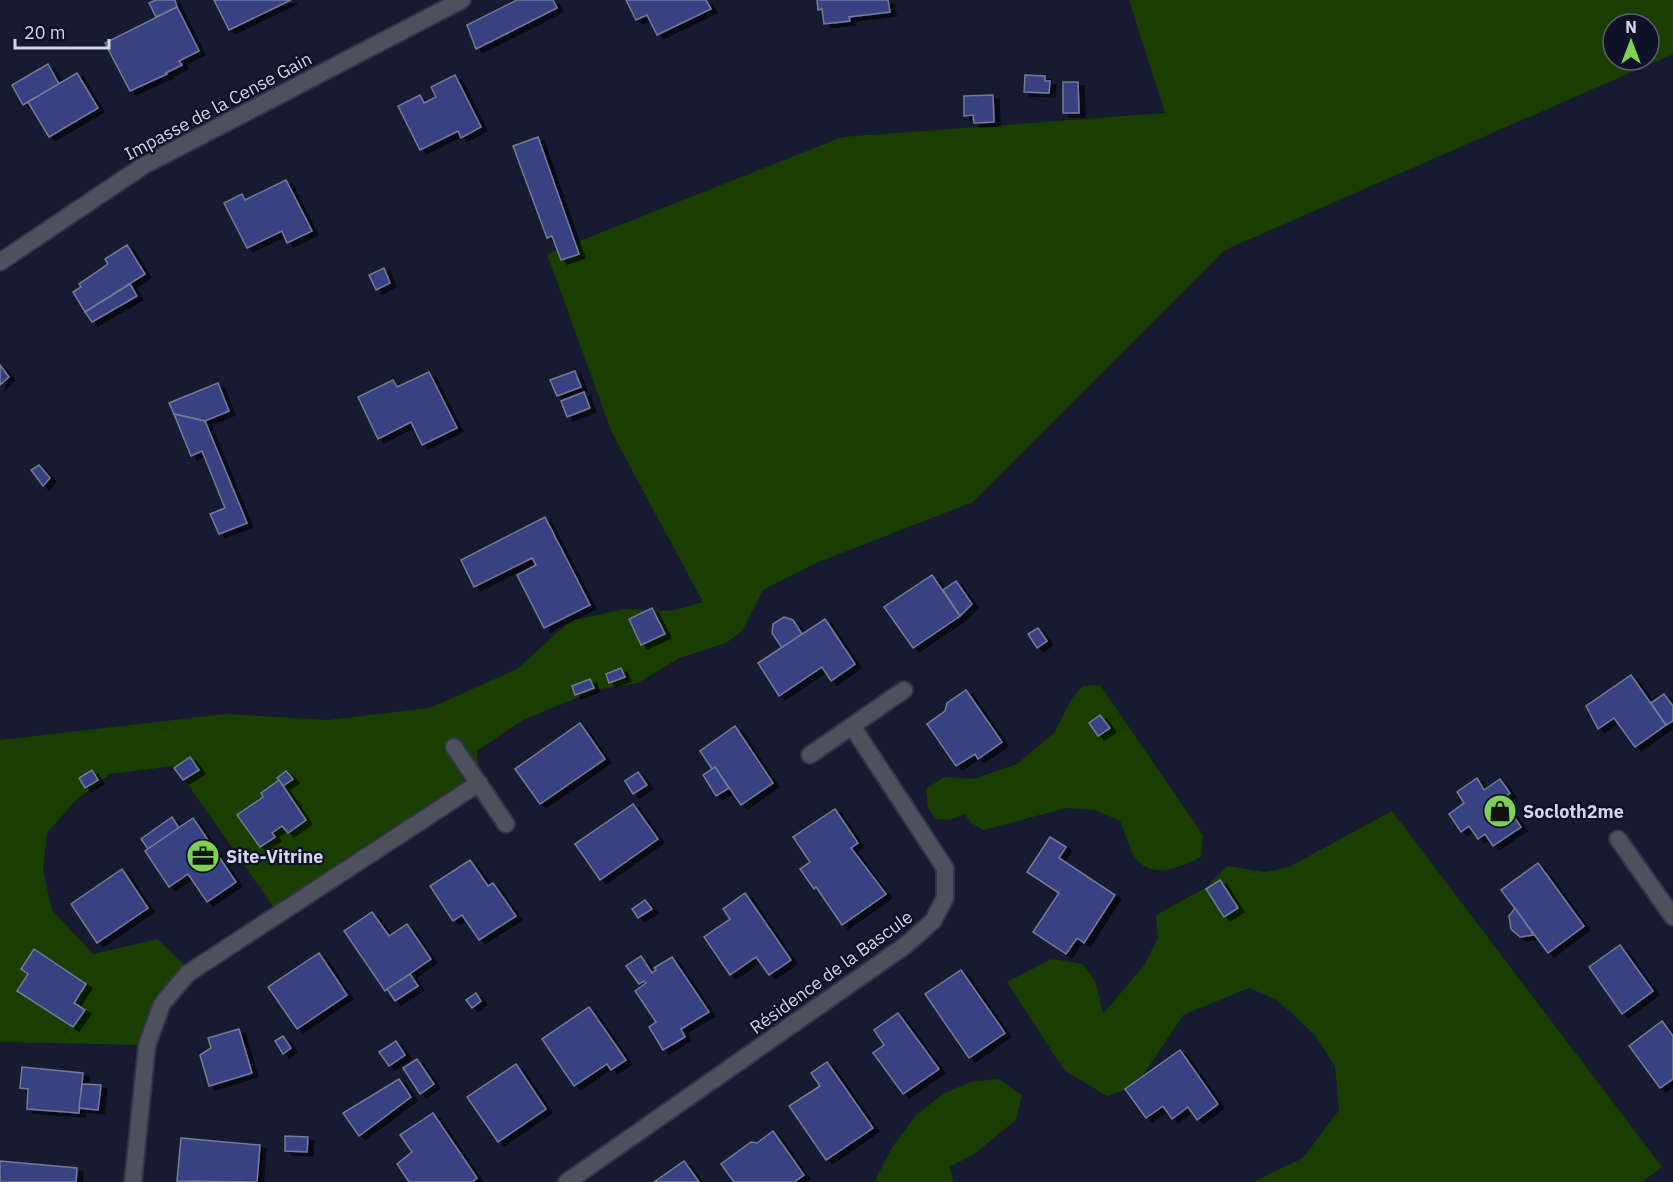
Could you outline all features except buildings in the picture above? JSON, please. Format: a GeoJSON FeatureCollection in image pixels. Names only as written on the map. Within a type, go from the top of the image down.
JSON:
{"type":"FeatureCollection","features":[{"type":"Feature","properties":{"kind":"street","name":"Impasse de la Cense Gain"},"geometry":{"type":"LineString","coordinates":[[0,262],[143,166],[462,0]]}},
{"type":"Feature","properties":{"kind":"street"},"geometry":{"type":"LineString","coordinates":[[810,755],[904,690]]}},
{"type":"Feature","properties":{"kind":"street","name":"Résidence de la Bascule"},"geometry":{"type":"LineString","coordinates":[[567,1182],[906,945],[933,921],[945,898],[945,868],[852,726]]}},
{"type":"Feature","properties":{"kind":"street"},"geometry":{"type":"LineString","coordinates":[[454,747],[506,824]]}},
{"type":"Feature","properties":{"kind":"street"},"geometry":{"type":"LineString","coordinates":[[133,1182],[147,1045],[162,1004],[188,974],[479,783]]}},
{"type":"Feature","properties":{"kind":"street"},"geometry":{"type":"LineString","coordinates":[[1618,839],[1673,917]]}},
{"type":"Feature","properties":{"kind":"green space"},"geometry":{"type":"Polygon","coordinates":[[[1129,0],[1673,0],[1673,54],[1661,59],[1661,12],[1601,12],[1601,72],[1632,72],[1225,250],[973,502],[816,563],[763,590],[742,631],[726,643],[679,658],[638,683],[596,690],[523,720],[477,751],[479,783],[279,915],[175,766],[110,774],[75,801],[47,833],[43,870],[52,910],[93,954],[158,939],[191,972],[147,1045],[0,1042],[0,740],[226,714],[328,720],[430,708],[517,669],[570,621],[625,609],[671,611],[703,602],[612,433],[547,254],[842,137],[1165,113],[1129,0]]]}},
{"type":"Feature","properties":{"kind":"green space"},"geometry":{"type":"Polygon","coordinates":[[[1100,685],[1203,835],[1201,857],[1169,869],[1153,869],[1145,866],[1133,853],[1120,821],[1095,810],[1066,808],[984,830],[971,823],[965,814],[950,820],[936,819],[928,808],[926,789],[944,777],[974,779],[1017,764],[1054,733],[1072,698],[1083,686],[1100,685]]]}},
{"type":"Feature","properties":{"kind":"green space"},"geometry":{"type":"Polygon","coordinates":[[[1392,811],[1662,1167],[1642,1182],[1253,1182],[1303,1158],[1339,1110],[1335,1066],[1315,1035],[1277,1000],[1249,988],[1183,1015],[1136,1086],[1107,1096],[1064,1070],[1007,982],[1052,959],[1083,964],[1096,983],[1103,1014],[1144,965],[1158,938],[1156,915],[1207,887],[1227,866],[1265,872],[1289,867],[1392,811]]]}},
{"type":"Feature","properties":{"kind":"green space"},"geometry":{"type":"Polygon","coordinates":[[[999,1079],[1022,1095],[1016,1120],[973,1155],[949,1167],[954,1182],[874,1182],[893,1146],[916,1115],[943,1094],[970,1082],[999,1079]]]}},
{"type":"Feature","properties":{"kind":"place","name":"Socloth2me"},"geometry":{"type":"Point","coordinates":[1500,811]}},
{"type":"Feature","properties":{"kind":"place","name":"Site-Vitrine"},"geometry":{"type":"Point","coordinates":[203,856]}}]}
